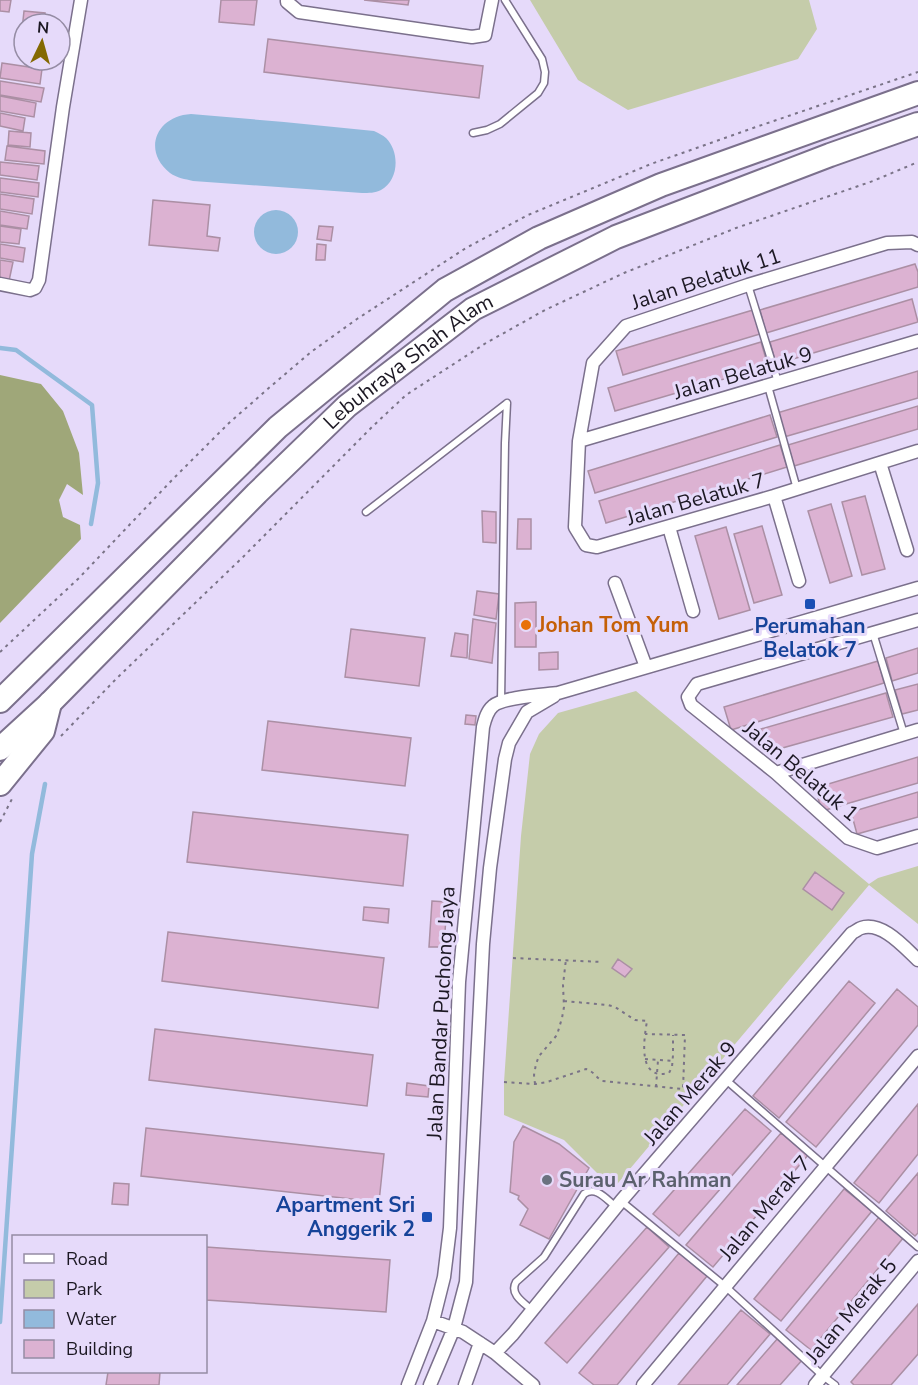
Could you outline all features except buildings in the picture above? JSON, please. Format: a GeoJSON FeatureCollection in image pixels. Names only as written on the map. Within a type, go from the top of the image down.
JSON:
{"type":"FeatureCollection","features":[{"type":"Feature","properties":{"kind":"highway","name":"Lebuhraya Shah Alam"},"geometry":{"type":"LineString","coordinates":[[2,698],[279,427],[446,290],[539,238],[661,185],[918,93]]}},
{"type":"Feature","properties":{"kind":"highway","name":"Lebuhraya Shah Alam"},"geometry":{"type":"LineString","coordinates":[[0,749],[50,703],[257,493],[347,406],[474,309],[616,237],[830,155],[918,124]]}},
{"type":"Feature","properties":{"kind":"highway"},"geometry":{"type":"LineString","coordinates":[[9,787],[43,731],[50,703]]}},
{"type":"Feature","properties":{"kind":"street"},"geometry":{"type":"LineString","coordinates":[[0,284],[30,290],[35,288],[39,279],[63,107],[81,0]]}},
{"type":"Feature","properties":{"kind":"street"},"geometry":{"type":"LineString","coordinates":[[287,0],[299,12],[472,37],[485,35],[492,0]]}},
{"type":"Feature","properties":{"kind":"street","name":"Jalan Belatuk 11"},"geometry":{"type":"LineString","coordinates":[[579,441],[593,363],[626,326],[748,285],[887,243],[912,242],[918,245]]}},
{"type":"Feature","properties":{"kind":"street","name":"Jalan Belatuk 9"},"geometry":{"type":"LineString","coordinates":[[579,441],[918,341]]}},
{"type":"Feature","properties":{"kind":"street","name":"Jalan Belatuk 7"},"geometry":{"type":"LineString","coordinates":[[579,441],[575,527],[586,545],[597,547],[774,496],[918,451]]}},
{"type":"Feature","properties":{"kind":"street"},"geometry":{"type":"LineString","coordinates":[[880,463],[907,550]]}},
{"type":"Feature","properties":{"kind":"street"},"geometry":{"type":"LineString","coordinates":[[774,496],[799,581]]}},
{"type":"Feature","properties":{"kind":"street"},"geometry":{"type":"LineString","coordinates":[[669,527],[693,611]]}},
{"type":"Feature","properties":{"kind":"street"},"geometry":{"type":"LineString","coordinates":[[615,584],[646,668]]}},
{"type":"Feature","properties":{"kind":"street","name":"Jalan Bandar Puchong Jaya"},"geometry":{"type":"LineString","coordinates":[[408,1385],[433,1321],[444,1277],[450,1228],[459,982],[486,715],[492,706],[501,701],[558,693],[918,588]]}},
{"type":"Feature","properties":{"kind":"street"},"geometry":{"type":"LineString","coordinates":[[873,633],[918,620]]}},
{"type":"Feature","properties":{"kind":"street","name":"Jalan Belatuk 1"},"geometry":{"type":"LineString","coordinates":[[873,633],[698,684],[688,697],[691,705],[776,773],[848,838],[877,848],[918,836]]}},
{"type":"Feature","properties":{"kind":"street","name":"Jalan Bandar Puchong Jaya"},"geometry":{"type":"LineString","coordinates":[[430,1385],[454,1328],[466,1282],[483,944],[504,759],[509,742],[527,712],[558,693]]}},
{"type":"Feature","properties":{"kind":"street"},"geometry":{"type":"LineString","coordinates":[[776,773],[918,730]]}},
{"type":"Feature","properties":{"kind":"street","name":"Jalan Merak 9"},"geometry":{"type":"LineString","coordinates":[[495,1353],[844,941],[860,928],[880,929],[918,960]]}},
{"type":"Feature","properties":{"kind":"street","name":"Jalan Merak 7"},"geometry":{"type":"LineString","coordinates":[[642,1385],[918,1056]]}},
{"type":"Feature","properties":{"kind":"street","name":"Jalan Merak 5"},"geometry":{"type":"LineString","coordinates":[[819,1380],[918,1261]]}},
{"type":"Feature","properties":{"kind":"street"},"geometry":{"type":"LineString","coordinates":[[433,1321],[454,1328],[480,1343],[533,1385]]}},
{"type":"Feature","properties":{"kind":"street"},"geometry":{"type":"LineString","coordinates":[[465,1385],[480,1343]]}},
{"type":"Feature","properties":{"kind":"lane"},"geometry":{"type":"LineString","coordinates":[[473,133],[488,130],[500,124],[538,93],[544,83],[545,72],[542,59],[505,0]]}},
{"type":"Feature","properties":{"kind":"lane"},"geometry":{"type":"LineString","coordinates":[[748,285],[797,489]]}},
{"type":"Feature","properties":{"kind":"lane"},"geometry":{"type":"LineString","coordinates":[[366,512],[507,403],[501,701]]}},
{"type":"Feature","properties":{"kind":"lane"},"geometry":{"type":"LineString","coordinates":[[873,633],[904,734]]}},
{"type":"Feature","properties":{"kind":"lane"},"geometry":{"type":"LineString","coordinates":[[726,1080],[918,1247]]}},
{"type":"Feature","properties":{"kind":"lane"},"geometry":{"type":"LineString","coordinates":[[532,1310],[516,1295],[513,1286],[544,1257],[584,1194],[592,1190],[619,1204],[726,1287],[819,1380],[835,1385]]}},
{"type":"Feature","properties":{"kind":"path"},"geometry":{"type":"LineString","coordinates":[[61,737],[117,678],[406,395],[486,343],[545,310],[624,273],[736,228],[873,181],[918,162]]}},
{"type":"Feature","properties":{"kind":"path"},"geometry":{"type":"LineString","coordinates":[[0,822],[8,806],[9,787]]}},
{"type":"Feature","properties":{"kind":"path"},"geometry":{"type":"LineString","coordinates":[[513,958],[602,962]]}},
{"type":"Feature","properties":{"kind":"path"},"geometry":{"type":"LineString","coordinates":[[535,1084],[534,1075],[539,1056],[557,1035],[562,1018],[566,959]]}},
{"type":"Feature","properties":{"kind":"path"},"geometry":{"type":"LineString","coordinates":[[564,1001],[608,1005],[635,1020],[647,1022],[646,1064],[652,1071],[663,1075],[669,1073],[673,1061],[673,1035]]}},
{"type":"Feature","properties":{"kind":"path"},"geometry":{"type":"LineString","coordinates":[[504,1082],[535,1084],[586,1069],[592,1071],[602,1081],[683,1089],[685,1035],[645,1034]]}},
{"type":"Feature","properties":{"kind":"path"},"geometry":{"type":"LineString","coordinates":[[645,1059],[673,1061]]}},
{"type":"Feature","properties":{"kind":"path"},"geometry":{"type":"LineString","coordinates":[[656,1087],[658,1060]]}},
{"type":"Feature","properties":{"kind":"green space"},"geometry":{"type":"Polygon","coordinates":[[[530,0],[809,0],[817,29],[798,59],[628,110],[578,80],[530,0]]]}},
{"type":"Feature","properties":{"kind":"green space"},"geometry":{"type":"Polygon","coordinates":[[[0,375],[41,384],[63,411],[79,453],[83,495],[67,484],[59,500],[63,517],[80,525],[81,539],[0,623],[0,375]]]}},
{"type":"Feature","properties":{"kind":"green space"},"geometry":{"type":"Polygon","coordinates":[[[636,691],[869,884],[878,878],[918,866],[918,924],[869,885],[613,1189],[564,1140],[504,1115],[504,1082],[521,836],[530,754],[539,734],[558,713],[636,691]]]}},
{"type":"Feature","properties":{"kind":"water"},"geometry":{"type":"Polygon","coordinates":[[[191,114],[374,131],[385,137],[391,144],[395,158],[394,173],[391,180],[381,190],[367,193],[193,181],[181,178],[170,173],[161,164],[155,145],[157,136],[169,121],[191,114]]]}},
{"type":"Feature","properties":{"kind":"water"},"geometry":{"type":"Polygon","coordinates":[[[276,210],[291,217],[298,232],[291,247],[276,254],[261,247],[254,232],[261,217],[276,210]]]}},
{"type":"Feature","properties":{"kind":"waterway"},"geometry":{"type":"LineString","coordinates":[[0,348],[16,350],[92,405],[98,483],[91,524]]}},
{"type":"Feature","properties":{"kind":"waterway"},"geometry":{"type":"LineString","coordinates":[[0,1322],[32,854],[45,784]]}},
{"type":"Feature","properties":{"kind":"place","name":"Perumahan Belatok 7"},"geometry":{"type":"Point","coordinates":[810,604]}},
{"type":"Feature","properties":{"kind":"place","name":"Johan Tom Yum"},"geometry":{"type":"Point","coordinates":[526,625]}},
{"type":"Feature","properties":{"kind":"place","name":"Surau Ar Rahman"},"geometry":{"type":"Point","coordinates":[547,1180]}},
{"type":"Feature","properties":{"kind":"place","name":"Apartment Sri Anggerik 2"},"geometry":{"type":"Point","coordinates":[427,1217]}}]}
